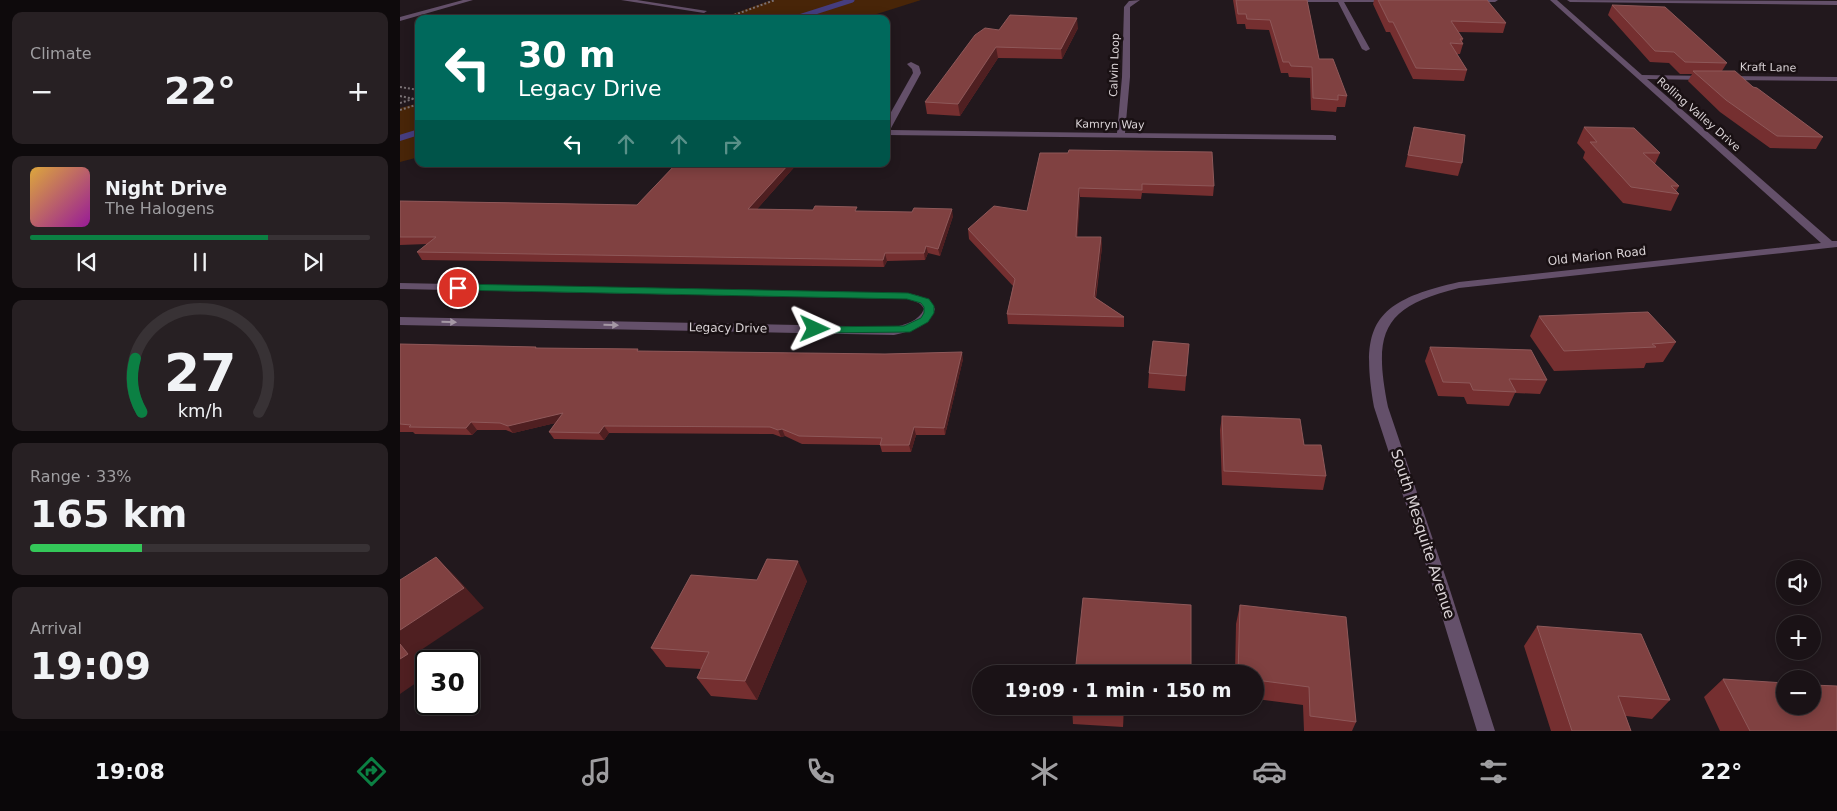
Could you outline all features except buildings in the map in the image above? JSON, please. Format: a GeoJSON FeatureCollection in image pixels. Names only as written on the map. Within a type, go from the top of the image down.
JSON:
{"type":"FeatureCollection","features":[{"type":"Feature","properties":{"kind":"street"},"geometry":{"type":"LineString","coordinates":[[400,19],[470,0]]}},
{"type":"Feature","properties":{"kind":"street"},"geometry":{"type":"LineString","coordinates":[[624,0],[704,11]]}},
{"type":"Feature","properties":{"kind":"street","name":"Calvin Loop"},"geometry":{"type":"LineString","coordinates":[[1121,135],[1126,77],[1127,7],[1136,0]]}},
{"type":"Feature","properties":{"kind":"street"},"geometry":{"type":"LineString","coordinates":[[1299,0],[1398,0]]}},
{"type":"Feature","properties":{"kind":"street"},"geometry":{"type":"LineString","coordinates":[[1340,0],[1366,49]]}},
{"type":"Feature","properties":{"kind":"street"},"geometry":{"type":"LineString","coordinates":[[1466,0],[1495,0]]}},
{"type":"Feature","properties":{"kind":"street","name":"Rolling Valley Drive"},"geometry":{"type":"LineString","coordinates":[[1553,0],[1834,245]]}},
{"type":"Feature","properties":{"kind":"street"},"geometry":{"type":"LineString","coordinates":[[1570,0],[1837,3]]}},
{"type":"Feature","properties":{"kind":"street"},"geometry":{"type":"LineString","coordinates":[[890,123],[916,78],[916,68],[911,64]]}},
{"type":"Feature","properties":{"kind":"street","name":"Kraft Lane"},"geometry":{"type":"LineString","coordinates":[[1640,77],[1837,79]]}},
{"type":"Feature","properties":{"kind":"street","name":"Kamryn Way"},"geometry":{"type":"LineString","coordinates":[[890,130],[1333,138]]}},
{"type":"Feature","properties":{"kind":"street","name":"Old Marion Road"},"geometry":{"type":"LineString","coordinates":[[1378,334],[1391,313],[1419,295],[1437,289],[1459,285],[1834,245]]}},
{"type":"Feature","properties":{"kind":"street","name":"Legacy Drive"},"geometry":{"type":"LineString","coordinates":[[400,286],[908,296],[925,301],[929,306],[929,313],[925,320],[906,330],[894,331],[400,321]]}},
{"type":"Feature","properties":{"kind":"street","name":"South Mesquite Avenue"},"geometry":{"type":"LineString","coordinates":[[1378,334],[1374,352],[1374,367],[1381,406],[1486,731]]}},
{"type":"Feature","properties":{"kind":"path"},"geometry":{"type":"LineString","coordinates":[[734,15],[775,0]]}},
{"type":"Feature","properties":{"kind":"path"},"geometry":{"type":"LineString","coordinates":[[400,87],[415,89]]}},
{"type":"Feature","properties":{"kind":"path"},"geometry":{"type":"LineString","coordinates":[[400,96],[415,98]]}},
{"type":"Feature","properties":{"kind":"path"},"geometry":{"type":"LineString","coordinates":[[400,103],[415,98]]}},
{"type":"Feature","properties":{"kind":"path"},"geometry":{"type":"LineString","coordinates":[[400,110],[415,105]]}},
{"type":"Feature","properties":{"kind":"shaded area"},"geometry":{"type":"Polygon","coordinates":[[[772,0],[921,0],[874,15],[730,15],[772,0]]]}},
{"type":"Feature","properties":{"kind":"shaded area"},"geometry":{"type":"Polygon","coordinates":[[[415,104],[415,158],[400,162],[400,108],[415,104]]]}},
{"type":"Feature","properties":{"kind":"waterway"},"geometry":{"type":"LineString","coordinates":[[805,15],[852,0]]}},
{"type":"Feature","properties":{"kind":"waterway"},"geometry":{"type":"LineString","coordinates":[[400,138],[415,133]]}},
{"type":"Feature","properties":{"kind":"route"},"geometry":{"type":"LineString","coordinates":[[458,288],[908,296],[917,297],[925,301],[929,306],[929,313],[925,320],[917,326],[906,330],[815,329]]}}]}
